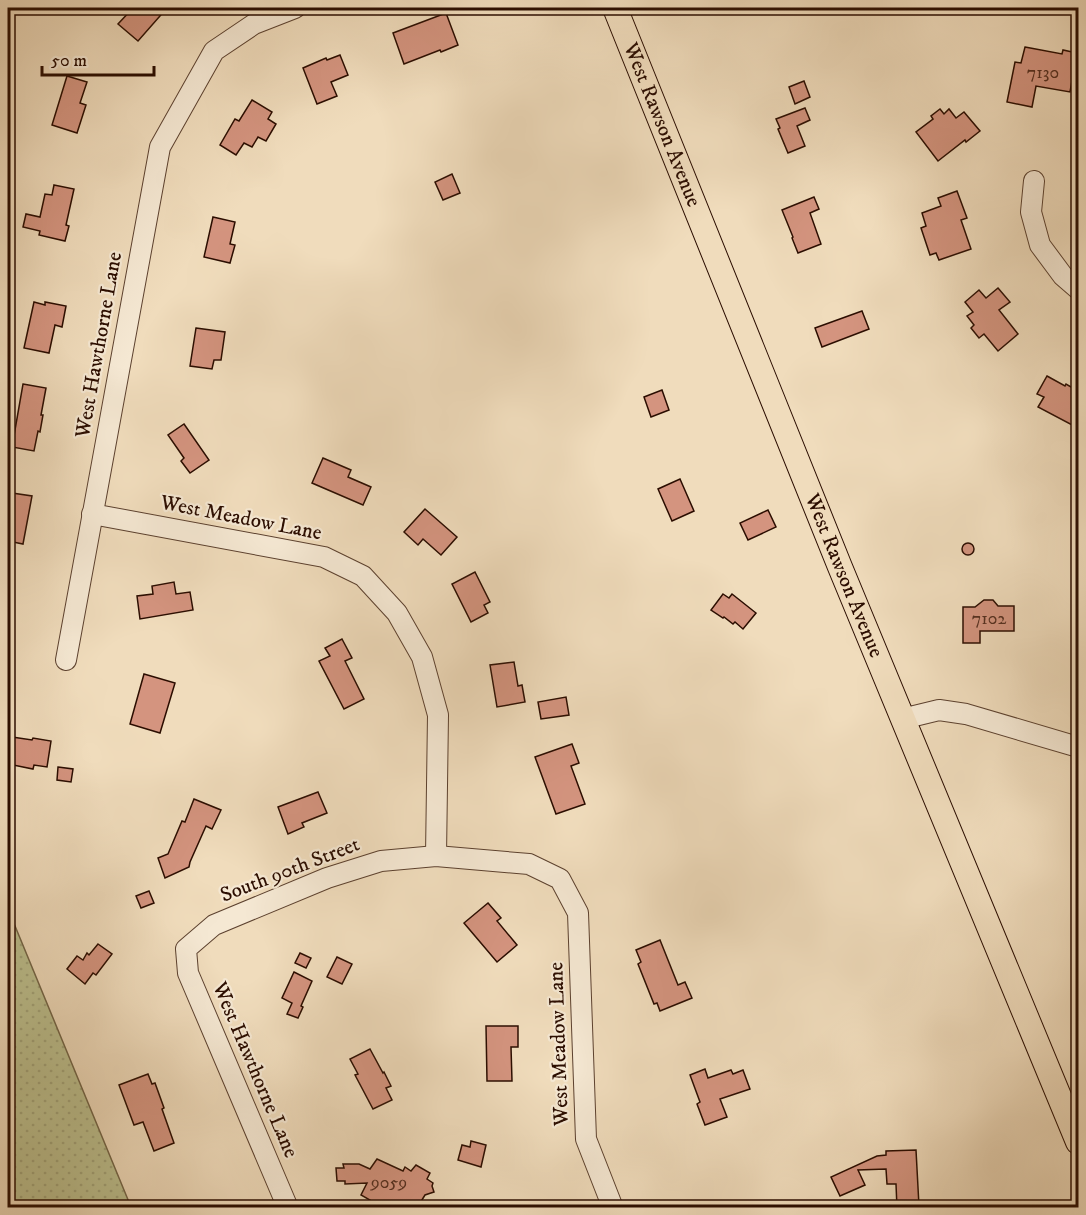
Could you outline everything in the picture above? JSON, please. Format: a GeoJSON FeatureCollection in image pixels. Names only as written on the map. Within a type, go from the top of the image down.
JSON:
{"type":"FeatureCollection","features":[{"type":"Feature","properties":{"kind":"main road","name":"West Rawson Avenue"},"geometry":{"type":"LineString","coordinates":[[615,8],[764,382],[1078,1142]]}},
{"type":"Feature","properties":{"kind":"street","name":"West Hawthorne Lane"},"geometry":{"type":"LineString","coordinates":[[66,660],[160,147],[214,51],[254,24],[295,8]]}},
{"type":"Feature","properties":{"kind":"street"},"geometry":{"type":"LineString","coordinates":[[1034,181],[1031,212],[1040,245],[1063,276],[1078,289]]}},
{"type":"Feature","properties":{"kind":"street","name":"West Meadow Lane"},"geometry":{"type":"LineString","coordinates":[[92,514],[324,557],[363,576],[397,613],[422,657],[438,715],[436,856]]}},
{"type":"Feature","properties":{"kind":"street"},"geometry":{"type":"LineString","coordinates":[[902,719],[939,710],[966,714],[1078,747]]}},
{"type":"Feature","properties":{"kind":"street","name":"South 90th Street"},"geometry":{"type":"LineString","coordinates":[[186,949],[214,925],[327,878],[381,861],[436,856],[529,864],[560,879]]}},
{"type":"Feature","properties":{"kind":"street","name":"West Meadow Lane"},"geometry":{"type":"LineString","coordinates":[[560,879],[578,913],[586,1139],[613,1208]]}},
{"type":"Feature","properties":{"kind":"street","name":"West Hawthorne Lane"},"geometry":{"type":"LineString","coordinates":[[186,949],[188,973],[288,1208]]}},
{"type":"Feature","properties":{"kind":"green space"},"geometry":{"type":"Polygon","coordinates":[[[8,909],[131,1207],[8,1207],[8,909]]]}},
{"type":"Feature","properties":{"kind":"building"},"geometry":{"type":"Polygon","coordinates":[[[133,8],[167,8],[138,41],[118,24],[133,8]]]}},
{"type":"Feature","properties":{"kind":"building"},"geometry":{"type":"Polygon","coordinates":[[[446,13],[458,45],[404,64],[393,33],[446,13]]]}},
{"type":"Feature","properties":{"kind":"building"},"geometry":{"type":"Polygon","coordinates":[[[1025,47],[1062,54],[1063,50],[1077,53],[1070,92],[1036,86],[1032,107],[1007,102],[1015,62],[1021,63],[1025,47]]]}},
{"type":"Feature","properties":{"kind":"building"},"geometry":{"type":"Polygon","coordinates":[[[340,55],[348,75],[331,82],[337,96],[317,104],[303,68],[326,58],[327,60],[340,55]]]}},
{"type":"Feature","properties":{"kind":"building"},"geometry":{"type":"Polygon","coordinates":[[[67,76],[87,82],[80,103],[86,105],[77,133],[52,125],[67,76]]]}},
{"type":"Feature","properties":{"kind":"building"},"geometry":{"type":"Polygon","coordinates":[[[804,81],[810,97],[795,104],[789,87],[804,81]]]}},
{"type":"Feature","properties":{"kind":"building"},"geometry":{"type":"Polygon","coordinates":[[[252,100],[272,112],[268,119],[276,124],[266,141],[258,137],[252,147],[244,143],[236,155],[220,145],[235,119],[239,121],[252,100]]]}},
{"type":"Feature","properties":{"kind":"building"},"geometry":{"type":"Polygon","coordinates":[[[805,108],[810,120],[797,126],[805,146],[788,153],[776,119],[805,108]]]}},
{"type":"Feature","properties":{"kind":"building"},"geometry":{"type":"Polygon","coordinates":[[[940,109],[944,114],[949,109],[956,118],[964,112],[980,131],[938,161],[916,132],[933,119],[931,116],[940,109]]]}},
{"type":"Feature","properties":{"kind":"building"},"geometry":{"type":"Polygon","coordinates":[[[452,174],[460,193],[443,200],[435,182],[452,174]]]}},
{"type":"Feature","properties":{"kind":"building"},"geometry":{"type":"Polygon","coordinates":[[[54,185],[74,189],[65,241],[39,235],[40,231],[23,227],[26,214],[40,217],[45,194],[52,195],[54,185]]]}},
{"type":"Feature","properties":{"kind":"building"},"geometry":{"type":"Polygon","coordinates":[[[957,191],[967,218],[961,220],[971,249],[939,260],[936,253],[930,255],[921,228],[926,226],[922,213],[941,206],[938,198],[957,191]]]}},
{"type":"Feature","properties":{"kind":"building"},"geometry":{"type":"Polygon","coordinates":[[[814,197],[819,209],[810,213],[821,244],[798,253],[782,210],[814,197]]]}},
{"type":"Feature","properties":{"kind":"building"},"geometry":{"type":"Polygon","coordinates":[[[213,217],[235,222],[230,244],[235,245],[230,263],[204,257],[213,217]]]}},
{"type":"Feature","properties":{"kind":"building"},"geometry":{"type":"Polygon","coordinates":[[[998,288],[1010,302],[999,310],[1018,334],[998,351],[984,334],[979,338],[971,328],[974,325],[967,316],[973,312],[965,302],[979,290],[986,298],[998,288]]]}},
{"type":"Feature","properties":{"kind":"building"},"geometry":{"type":"Polygon","coordinates":[[[34,302],[66,306],[62,327],[55,325],[49,353],[24,348],[34,302]]]}},
{"type":"Feature","properties":{"kind":"building"},"geometry":{"type":"Polygon","coordinates":[[[862,311],[869,329],[822,347],[815,328],[862,311]]]}},
{"type":"Feature","properties":{"kind":"building"},"geometry":{"type":"Polygon","coordinates":[[[196,328],[225,332],[221,360],[214,360],[212,369],[190,366],[196,328]]]}},
{"type":"Feature","properties":{"kind":"building"},"geometry":{"type":"Polygon","coordinates":[[[1047,376],[1078,391],[1078,425],[1074,426],[1038,407],[1044,397],[1037,394],[1047,376]]]}},
{"type":"Feature","properties":{"kind":"building"},"geometry":{"type":"Polygon","coordinates":[[[23,384],[46,388],[40,432],[38,431],[34,451],[12,447],[23,384]]]}},
{"type":"Feature","properties":{"kind":"building"},"geometry":{"type":"Polygon","coordinates":[[[662,390],[669,410],[651,417],[644,397],[662,390]]]}},
{"type":"Feature","properties":{"kind":"building"},"geometry":{"type":"Polygon","coordinates":[[[184,424],[209,460],[190,473],[181,461],[184,458],[168,435],[184,424]]]}},
{"type":"Feature","properties":{"kind":"building"},"geometry":{"type":"Polygon","coordinates":[[[323,458],[351,470],[348,477],[371,487],[363,505],[312,483],[323,458]]]}},
{"type":"Feature","properties":{"kind":"building"},"geometry":{"type":"Polygon","coordinates":[[[680,479],[694,511],[672,521],[658,489],[680,479]]]}},
{"type":"Feature","properties":{"kind":"building"},"geometry":{"type":"Polygon","coordinates":[[[12,493],[32,496],[23,544],[8,541],[8,507],[10,507],[12,493]]]}},
{"type":"Feature","properties":{"kind":"building"},"geometry":{"type":"Polygon","coordinates":[[[425,509],[457,537],[441,555],[423,539],[418,545],[404,532],[425,509]]]}},
{"type":"Feature","properties":{"kind":"building"},"geometry":{"type":"Polygon","coordinates":[[[768,510],[776,527],[748,540],[740,523],[768,510]]]}},
{"type":"Feature","properties":{"kind":"building"},"geometry":{"type":"Polygon","coordinates":[[[970,543],[973,544],[973,554],[966,555],[963,554],[962,547],[963,544],[970,543]]]}},
{"type":"Feature","properties":{"kind":"building"},"geometry":{"type":"Polygon","coordinates":[[[475,572],[490,602],[484,605],[488,613],[471,622],[452,584],[475,572]]]}},
{"type":"Feature","properties":{"kind":"building"},"geometry":{"type":"Polygon","coordinates":[[[174,582],[176,594],[190,592],[193,610],[140,619],[137,596],[153,594],[152,586],[174,582]]]}},
{"type":"Feature","properties":{"kind":"building"},"geometry":{"type":"Polygon","coordinates":[[[723,594],[729,598],[732,594],[756,613],[743,629],[735,622],[733,624],[711,610],[723,594]]]}},
{"type":"Feature","properties":{"kind":"building"},"geometry":{"type":"Polygon","coordinates":[[[984,600],[993,600],[998,606],[1014,606],[1014,631],[980,631],[980,643],[963,643],[963,607],[975,607],[984,600]]]}},
{"type":"Feature","properties":{"kind":"building"},"geometry":{"type":"Polygon","coordinates":[[[342,639],[352,658],[345,661],[364,699],[344,709],[319,661],[330,656],[325,648],[342,639]]]}},
{"type":"Feature","properties":{"kind":"building"},"geometry":{"type":"Polygon","coordinates":[[[514,662],[518,686],[522,685],[525,702],[497,707],[490,665],[514,662]]]}},
{"type":"Feature","properties":{"kind":"building"},"geometry":{"type":"Polygon","coordinates":[[[144,674],[175,683],[160,733],[130,724],[144,674]]]}},
{"type":"Feature","properties":{"kind":"building"},"geometry":{"type":"Polygon","coordinates":[[[566,697],[569,715],[541,719],[538,702],[566,697]]]}},
{"type":"Feature","properties":{"kind":"building"},"geometry":{"type":"Polygon","coordinates":[[[12,737],[51,741],[47,767],[34,765],[33,769],[8,764],[8,740],[11,741],[12,737]]]}},
{"type":"Feature","properties":{"kind":"building"},"geometry":{"type":"Polygon","coordinates":[[[572,744],[579,763],[571,766],[585,804],[556,814],[535,757],[572,744]]]}},
{"type":"Feature","properties":{"kind":"building"},"geometry":{"type":"Polygon","coordinates":[[[58,767],[73,769],[71,782],[57,780],[58,767]]]}},
{"type":"Feature","properties":{"kind":"building"},"geometry":{"type":"Polygon","coordinates":[[[318,792],[327,813],[302,823],[304,827],[288,834],[278,807],[318,792]]]}},
{"type":"Feature","properties":{"kind":"building"},"geometry":{"type":"Polygon","coordinates":[[[194,799],[221,810],[212,829],[206,826],[189,867],[165,878],[158,858],[168,854],[194,799]]]}},
{"type":"Feature","properties":{"kind":"building"},"geometry":{"type":"Polygon","coordinates":[[[149,891],[154,903],[141,908],[136,896],[149,891]]]}},
{"type":"Feature","properties":{"kind":"building"},"geometry":{"type":"Polygon","coordinates":[[[488,903],[501,918],[497,921],[517,945],[497,962],[464,923],[488,903]]]}},
{"type":"Feature","properties":{"kind":"building"},"geometry":{"type":"Polygon","coordinates":[[[660,940],[678,985],[685,982],[692,998],[660,1011],[657,1003],[654,1004],[638,964],[641,962],[636,950],[660,940]]]}},
{"type":"Feature","properties":{"kind":"building"},"geometry":{"type":"Polygon","coordinates":[[[98,944],[112,954],[96,975],[93,973],[85,984],[67,969],[77,956],[83,960],[87,953],[89,955],[98,944]]]}},
{"type":"Feature","properties":{"kind":"building"},"geometry":{"type":"Polygon","coordinates":[[[300,953],[311,958],[306,968],[295,963],[300,953]]]}},
{"type":"Feature","properties":{"kind":"building"},"geometry":{"type":"Polygon","coordinates":[[[337,957],[352,964],[342,984],[327,977],[337,957]]]}},
{"type":"Feature","properties":{"kind":"building"},"geometry":{"type":"Polygon","coordinates":[[[294,972],[312,981],[298,1018],[287,1014],[292,1003],[282,998],[294,972]]]}},
{"type":"Feature","properties":{"kind":"building"},"geometry":{"type":"Polygon","coordinates":[[[486,1026],[518,1026],[518,1047],[511,1047],[512,1081],[487,1081],[486,1026]]]}},
{"type":"Feature","properties":{"kind":"building"},"geometry":{"type":"Polygon","coordinates":[[[370,1049],[391,1086],[386,1088],[392,1100],[373,1109],[355,1075],[358,1074],[350,1059],[370,1049]]]}},
{"type":"Feature","properties":{"kind":"building"},"geometry":{"type":"Polygon","coordinates":[[[705,1069],[708,1078],[731,1070],[733,1074],[743,1070],[750,1089],[720,1099],[727,1117],[705,1125],[697,1104],[700,1102],[690,1075],[705,1069]]]}},
{"type":"Feature","properties":{"kind":"building"},"geometry":{"type":"Polygon","coordinates":[[[148,1074],[152,1084],[155,1083],[174,1143],[154,1151],[143,1122],[134,1125],[119,1085],[148,1074]]]}},
{"type":"Feature","properties":{"kind":"building"},"geometry":{"type":"Polygon","coordinates":[[[471,1141],[486,1145],[481,1167],[458,1160],[462,1145],[470,1147],[471,1141]]]}},
{"type":"Feature","properties":{"kind":"building"},"geometry":{"type":"Polygon","coordinates":[[[916,1150],[919,1206],[897,1208],[896,1184],[887,1184],[886,1169],[858,1170],[865,1185],[840,1196],[831,1177],[877,1156],[886,1155],[886,1151],[916,1150]]]}},
{"type":"Feature","properties":{"kind":"building"},"geometry":{"type":"Polygon","coordinates":[[[377,1159],[403,1171],[405,1167],[411,1171],[416,1165],[430,1173],[427,1179],[433,1183],[434,1192],[425,1195],[417,1208],[378,1208],[361,1195],[367,1183],[345,1184],[345,1181],[337,1181],[336,1168],[344,1168],[343,1164],[359,1164],[370,1169],[377,1159]]]}}]}
